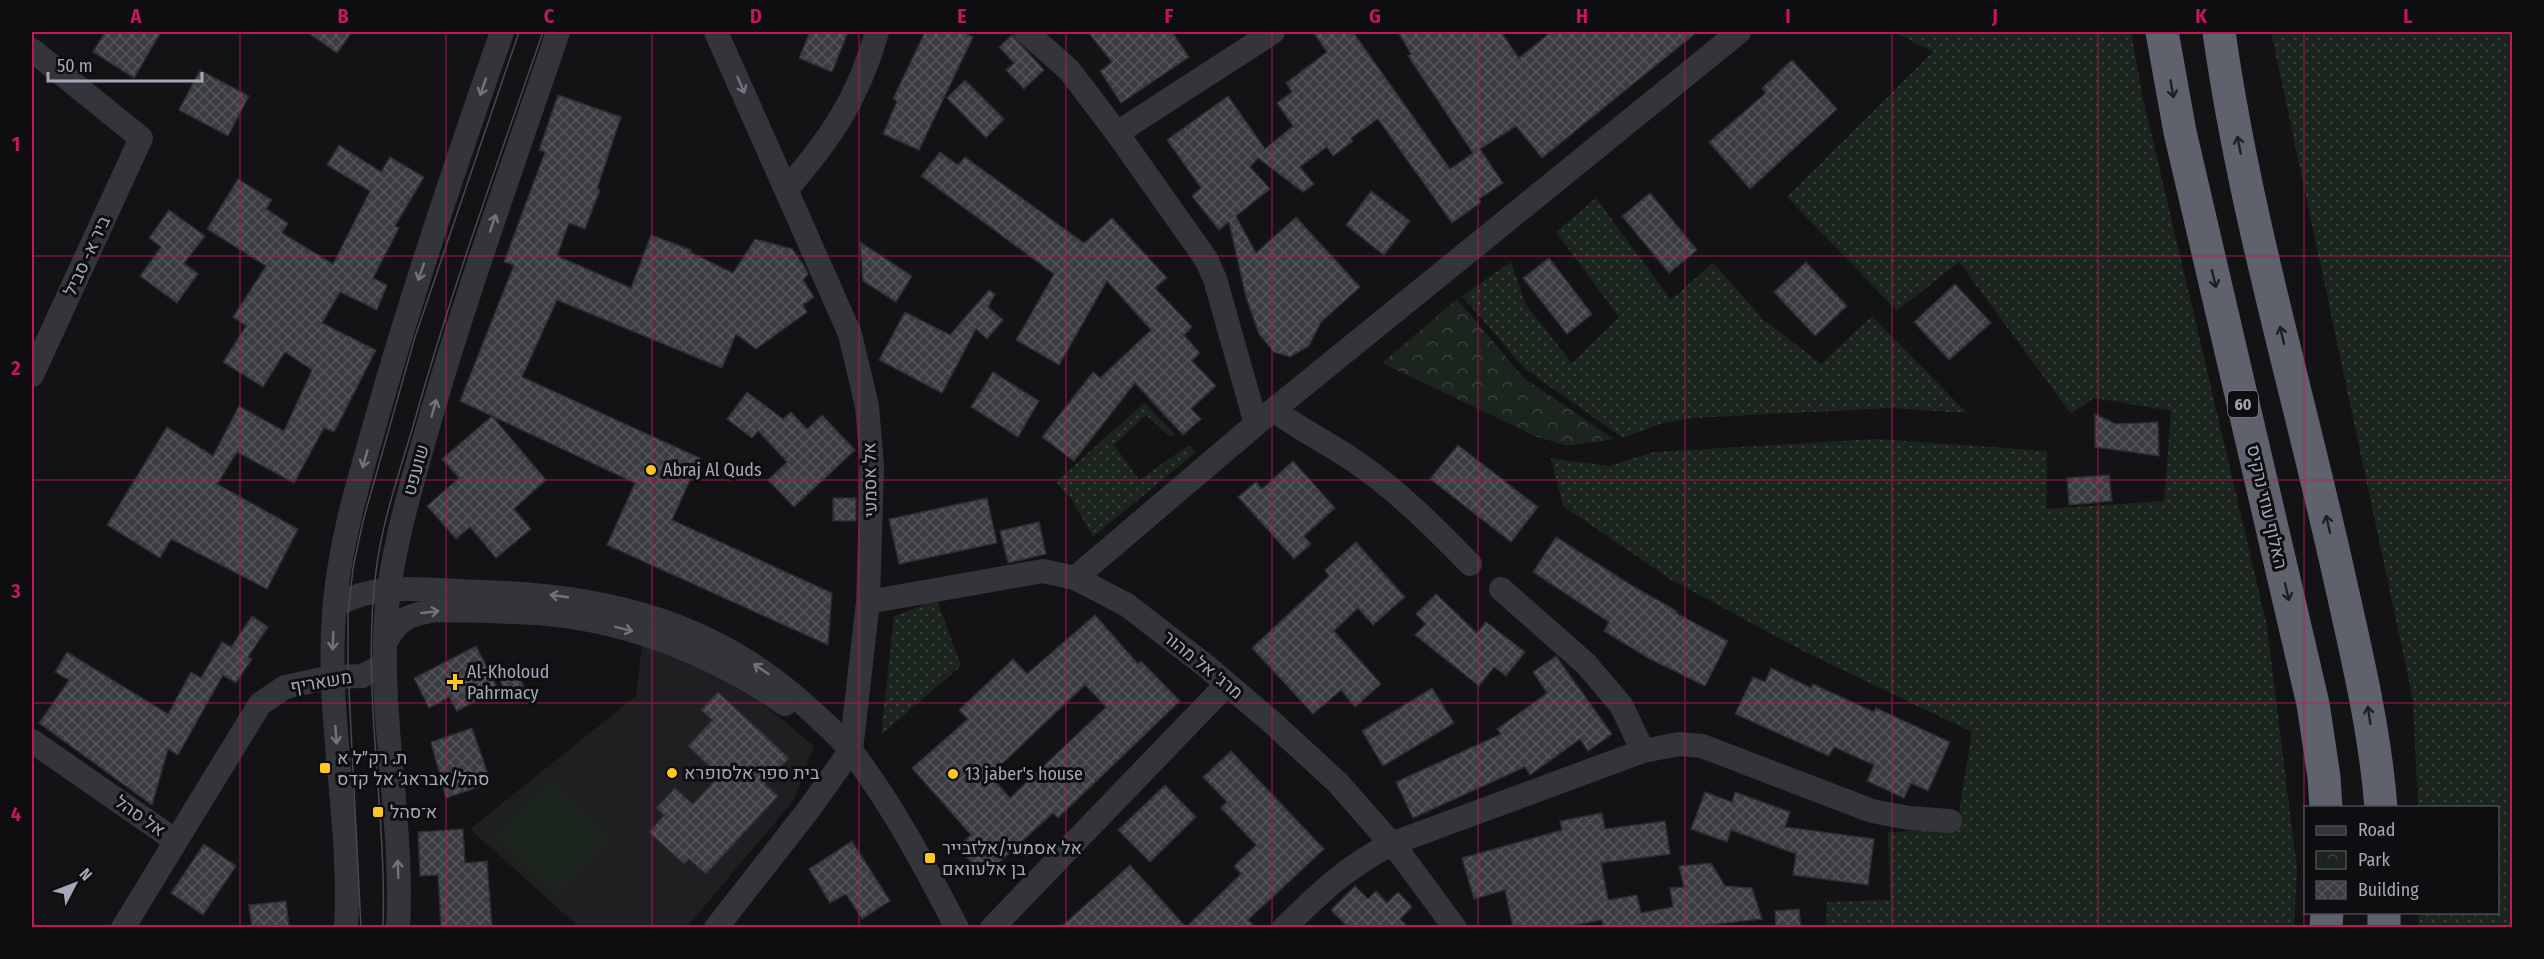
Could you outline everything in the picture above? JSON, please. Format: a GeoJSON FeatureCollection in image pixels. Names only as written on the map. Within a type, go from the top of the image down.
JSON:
{"type":"FeatureCollection","features":[{"type":"Feature","properties":{"kind":"highway","name":"האלוף עוזי נרקיס"},"geometry":{"type":"LineString","coordinates":[[2162,32],[2180,132],[2313,704],[2325,792]]}},
{"type":"Feature","properties":{"kind":"highway"},"geometry":{"type":"LineString","coordinates":[[2221,32],[2224,68],[2250,200],[2359,663],[2379,772],[2381,806]]}},
{"type":"Feature","properties":{"kind":"street"},"geometry":{"type":"LineString","coordinates":[[346,927],[345,856],[332,677],[339,565],[349,517],[400,332],[502,32]]}},
{"type":"Feature","properties":{"kind":"street","name":"שועפט"},"geometry":{"type":"LineString","coordinates":[[398,927],[397,854],[385,654],[389,590],[396,546],[451,348],[558,32]]}},
{"type":"Feature","properties":{"kind":"street","name":"אל אסמעי"},"geometry":{"type":"LineString","coordinates":[[716,32],[849,334],[867,406],[872,465],[868,602],[851,750]]}},
{"type":"Feature","properties":{"kind":"street"},"geometry":{"type":"LineString","coordinates":[[786,190],[816,156],[843,116],[868,65],[878,32]]}},
{"type":"Feature","properties":{"kind":"street"},"geometry":{"type":"LineString","coordinates":[[1026,32],[1069,70],[1117,133],[1206,259],[1265,417]]}},
{"type":"Feature","properties":{"kind":"street"},"geometry":{"type":"LineString","coordinates":[[1117,133],[1274,32]]}},
{"type":"Feature","properties":{"kind":"street"},"geometry":{"type":"LineString","coordinates":[[1075,578],[1265,417],[1739,32]]}},
{"type":"Feature","properties":{"kind":"street","name":"ביר א- סביל"},"geometry":{"type":"LineString","coordinates":[[32,50],[141,138],[32,375]]}},
{"type":"Feature","properties":{"kind":"street"},"geometry":{"type":"LineString","coordinates":[[1265,417],[1293,424],[1327,442],[1389,486],[1470,564]]}},
{"type":"Feature","properties":{"kind":"street"},"geometry":{"type":"LineString","coordinates":[[396,546],[402,561],[412,573],[422,582],[442,591]]}},
{"type":"Feature","properties":{"kind":"street","name":"מרג' אל מהור"},"geometry":{"type":"LineString","coordinates":[[868,602],[1043,571],[1075,578],[1127,605],[1185,648],[1338,783],[1391,844],[1455,927]]}},
{"type":"Feature","properties":{"kind":"street"},"geometry":{"type":"LineString","coordinates":[[1501,589],[1586,664],[1621,705],[1643,751]]}},
{"type":"Feature","properties":{"kind":"street"},"geometry":{"type":"LineString","coordinates":[[335,606],[351,596],[389,590],[550,595],[632,610],[688,630],[748,661],[774,678],[851,750],[880,792],[932,878],[957,927]]}},
{"type":"Feature","properties":{"kind":"street"},"geometry":{"type":"LineString","coordinates":[[385,654],[392,630],[408,617],[438,610],[549,615],[617,627],[680,648],[718,665],[778,699],[851,750]]}},
{"type":"Feature","properties":{"kind":"street","name":"משאריף"},"geometry":{"type":"LineString","coordinates":[[260,704],[285,687],[332,677],[362,676],[385,654]]}},
{"type":"Feature","properties":{"kind":"street"},"geometry":{"type":"LineString","coordinates":[[992,927],[1227,684]]}},
{"type":"Feature","properties":{"kind":"street","name":"אל סהל"},"geometry":{"type":"LineString","coordinates":[[32,741],[176,841],[260,704]]}},
{"type":"Feature","properties":{"kind":"street"},"geometry":{"type":"LineString","coordinates":[[1284,927],[1336,877],[1391,844],[1643,751],[1679,744],[1702,746],[1872,811],[1950,821]]}},
{"type":"Feature","properties":{"kind":"street"},"geometry":{"type":"LineString","coordinates":[[716,927],[809,809],[851,750]]}},
{"type":"Feature","properties":{"kind":"street"},"geometry":{"type":"LineString","coordinates":[[123,927],[176,841]]}},
{"type":"Feature","properties":{"kind":"shaded area","name":"בית ספר אלסופרא"},"geometry":{"type":"Polygon","coordinates":[[[642,645],[701,667],[762,703],[814,746],[794,800],[687,927],[579,927],[470,829],[636,696],[642,645]]]}},
{"type":"Feature","properties":{"kind":"green space"},"geometry":{"type":"Polygon","coordinates":[[[1894,32],[2131,32],[2143,98],[2267,626],[2297,869],[2294,927],[1826,927],[1827,902],[1890,900],[1888,832],[1956,830],[1972,732],[1803,651],[1670,579],[1563,506],[1551,458],[1608,466],[1654,452],[1877,439],[2047,451],[2047,509],[2164,501],[2171,411],[2094,398],[2071,414],[1959,262],[1897,311],[1787,197],[1933,52],[1894,32]]]}},
{"type":"Feature","properties":{"kind":"green space"},"geometry":{"type":"Polygon","coordinates":[[[2271,32],[2512,32],[2512,927],[2418,927],[2419,914],[2499,914],[2499,806],[2418,806],[2413,700],[2271,32]]]}},
{"type":"Feature","properties":{"kind":"green space"},"geometry":{"type":"Polygon","coordinates":[[[1596,198],[1671,300],[1713,263],[1764,320],[1821,364],[1872,316],[1967,413],[1890,408],[1692,418],[1660,424],[1623,438],[1525,369],[1462,296],[1511,262],[1526,305],[1572,363],[1619,317],[1556,232],[1596,198]]]}},
{"type":"Feature","properties":{"kind":"green space"},"geometry":{"type":"Polygon","coordinates":[[[1457,299],[1524,378],[1614,439],[1567,446],[1535,436],[1382,363],[1457,299]]]}},
{"type":"Feature","properties":{"kind":"green space"},"geometry":{"type":"Polygon","coordinates":[[[1144,403],[1175,434],[1171,437],[1146,415],[1114,445],[1139,480],[1189,445],[1195,453],[1093,537],[1072,500],[1056,482],[1144,403]]]}},
{"type":"Feature","properties":{"kind":"green space"},"geometry":{"type":"Polygon","coordinates":[[[937,600],[961,666],[881,735],[894,616],[937,600]]]}},
{"type":"Feature","properties":{"kind":"green space"},"geometry":{"type":"Polygon","coordinates":[[[549,778],[611,838],[555,896],[493,836],[549,778]]]}},
{"type":"Feature","properties":{"kind":"building"},"geometry":{"type":"Polygon","coordinates":[[[105,32],[161,32],[134,78],[93,52],[105,32]]]}},
{"type":"Feature","properties":{"kind":"building"},"geometry":{"type":"Polygon","coordinates":[[[307,32],[352,32],[337,53],[307,32]]]}},
{"type":"Feature","properties":{"kind":"building"},"geometry":{"type":"Polygon","coordinates":[[[810,32],[848,32],[832,72],[799,58],[810,32]]]}},
{"type":"Feature","properties":{"kind":"building"},"geometry":{"type":"Polygon","coordinates":[[[925,32],[963,32],[973,37],[919,150],[883,134],[897,101],[893,99],[925,32]]]}},
{"type":"Feature","properties":{"kind":"building"},"geometry":{"type":"Polygon","coordinates":[[[1088,32],[1172,32],[1189,57],[1121,103],[1100,71],[1112,62],[1088,32]]]}},
{"type":"Feature","properties":{"kind":"building"},"geometry":{"type":"Polygon","coordinates":[[[1313,32],[1353,32],[1450,169],[1473,153],[1408,56],[1411,54],[1398,32],[1501,32],[1519,58],[1551,32],[1697,32],[1542,158],[1516,126],[1480,149],[1503,183],[1479,199],[1481,202],[1452,223],[1378,119],[1351,138],[1353,141],[1333,156],[1327,147],[1300,167],[1314,184],[1303,192],[1258,158],[1250,167],[1270,189],[1236,216],[1256,253],[1296,217],[1360,287],[1321,322],[1309,346],[1290,357],[1274,352],[1259,334],[1246,297],[1229,222],[1219,230],[1192,196],[1201,188],[1167,140],[1228,96],[1265,149],[1293,126],[1277,103],[1292,92],[1286,83],[1327,52],[1313,32]]]}},
{"type":"Feature","properties":{"kind":"building"},"geometry":{"type":"Polygon","coordinates":[[[1012,35],[1044,70],[1024,89],[1006,70],[1014,63],[999,47],[1012,35]]]}},
{"type":"Feature","properties":{"kind":"building"},"geometry":{"type":"Polygon","coordinates":[[[1792,60],[1837,109],[1750,189],[1709,142],[1766,93],[1762,88],[1792,60]]]}},
{"type":"Feature","properties":{"kind":"building"},"geometry":{"type":"Polygon","coordinates":[[[200,70],[249,96],[228,136],[179,110],[200,70]]]}},
{"type":"Feature","properties":{"kind":"building"},"geometry":{"type":"Polygon","coordinates":[[[965,80],[1004,119],[986,138],[947,98],[965,80]]]}},
{"type":"Feature","properties":{"kind":"building"},"geometry":{"type":"Polygon","coordinates":[[[558,95],[621,117],[597,189],[600,190],[585,229],[569,223],[557,256],[631,288],[651,235],[691,250],[690,252],[733,273],[755,239],[792,249],[805,267],[808,274],[803,280],[814,297],[803,305],[807,312],[756,349],[736,334],[722,368],[557,300],[522,377],[700,458],[672,520],[832,593],[828,645],[607,545],[635,483],[460,401],[514,265],[504,262],[545,152],[539,150],[558,95]]]}},
{"type":"Feature","properties":{"kind":"building"},"geometry":{"type":"Polygon","coordinates":[[[339,145],[381,172],[390,157],[424,177],[395,226],[399,228],[373,278],[387,285],[377,310],[340,292],[322,323],[376,350],[334,432],[324,428],[294,483],[237,452],[217,484],[298,529],[267,589],[171,539],[160,558],[107,525],[167,427],[213,456],[239,406],[284,431],[312,370],[285,352],[263,387],[223,362],[246,326],[233,317],[266,266],[207,229],[238,179],[272,200],[266,209],[288,223],[282,233],[333,264],[370,191],[327,165],[339,145]]]}},
{"type":"Feature","properties":{"kind":"building"},"geometry":{"type":"Polygon","coordinates":[[[940,152],[958,165],[965,157],[1084,243],[1112,218],[1167,278],[1155,288],[1192,327],[1184,335],[1200,353],[1192,361],[1216,386],[1191,409],[1201,419],[1183,435],[1135,383],[1074,461],[1042,437],[1093,372],[1100,378],[1151,330],[1107,281],[1059,365],[1016,340],[1054,274],[921,176],[940,152]]]}},
{"type":"Feature","properties":{"kind":"building"},"geometry":{"type":"Polygon","coordinates":[[[1371,191],[1410,221],[1384,255],[1346,225],[1371,191]]]}},
{"type":"Feature","properties":{"kind":"building"},"geometry":{"type":"Polygon","coordinates":[[[1650,193],[1697,250],[1669,273],[1622,216],[1650,193]]]}},
{"type":"Feature","properties":{"kind":"building"},"geometry":{"type":"Polygon","coordinates":[[[169,210],[205,236],[184,263],[198,274],[177,303],[140,276],[161,247],[149,238],[169,210]]]}},
{"type":"Feature","properties":{"kind":"building"},"geometry":{"type":"Polygon","coordinates":[[[860,242],[912,276],[896,302],[863,281],[860,242]]]}},
{"type":"Feature","properties":{"kind":"building"},"geometry":{"type":"Polygon","coordinates":[[[1549,258],[1592,314],[1567,334],[1523,278],[1549,258]]]}},
{"type":"Feature","properties":{"kind":"building"},"geometry":{"type":"Polygon","coordinates":[[[1806,262],[1847,306],[1815,336],[1774,292],[1806,262]]]}},
{"type":"Feature","properties":{"kind":"building"},"geometry":{"type":"Polygon","coordinates":[[[1955,284],[1991,323],[1949,360],[1914,322],[1955,284]]]}},
{"type":"Feature","properties":{"kind":"building"},"geometry":{"type":"Polygon","coordinates":[[[989,290],[995,294],[988,307],[1003,320],[987,339],[976,329],[942,393],[879,360],[905,312],[950,335],[989,290]]]}},
{"type":"Feature","properties":{"kind":"building"},"geometry":{"type":"Polygon","coordinates":[[[993,372],[1039,401],[1018,437],[971,407],[993,372]]]}},
{"type":"Feature","properties":{"kind":"building"},"geometry":{"type":"Polygon","coordinates":[[[747,392],[783,419],[791,412],[807,429],[822,415],[855,450],[794,507],[768,480],[787,462],[758,431],[752,438],[727,419],[747,392]]]}},
{"type":"Feature","properties":{"kind":"building"},"geometry":{"type":"Polygon","coordinates":[[[2095,414],[2116,424],[2158,422],[2159,456],[2095,447],[2095,414]]]}},
{"type":"Feature","properties":{"kind":"building"},"geometry":{"type":"Polygon","coordinates":[[[492,416],[546,480],[514,509],[531,529],[496,558],[470,527],[456,539],[427,506],[459,478],[442,459],[492,416]]]}},
{"type":"Feature","properties":{"kind":"building"},"geometry":{"type":"Polygon","coordinates":[[[1458,445],[1538,507],[1511,542],[1430,479],[1458,445]]]}},
{"type":"Feature","properties":{"kind":"building"},"geometry":{"type":"Polygon","coordinates":[[[1293,461],[1335,508],[1304,536],[1311,544],[1294,559],[1238,497],[1256,482],[1262,489],[1293,461]]]}},
{"type":"Feature","properties":{"kind":"building"},"geometry":{"type":"Polygon","coordinates":[[[2109,475],[2112,501],[2069,505],[2067,478],[2109,475]]]}},
{"type":"Feature","properties":{"kind":"building"},"geometry":{"type":"Polygon","coordinates":[[[833,498],[856,498],[856,521],[833,521],[833,498]]]}},
{"type":"Feature","properties":{"kind":"building"},"geometry":{"type":"Polygon","coordinates":[[[987,498],[997,543],[899,564],[889,519],[987,498]]]}},
{"type":"Feature","properties":{"kind":"building"},"geometry":{"type":"Polygon","coordinates":[[[1039,522],[1046,554],[1008,563],[1000,531],[1039,522]]]}},
{"type":"Feature","properties":{"kind":"building"},"geometry":{"type":"Polygon","coordinates":[[[1556,537],[1631,585],[1677,611],[1676,613],[1728,641],[1705,686],[1648,658],[1604,631],[1609,622],[1533,572],[1556,537]]]}},
{"type":"Feature","properties":{"kind":"building"},"geometry":{"type":"Polygon","coordinates":[[[1356,542],[1405,597],[1373,625],[1358,608],[1334,631],[1381,684],[1355,707],[1341,690],[1313,714],[1252,648],[1329,576],[1325,570],[1356,542]]]}},
{"type":"Feature","properties":{"kind":"building"},"geometry":{"type":"Polygon","coordinates":[[[1436,594],[1477,633],[1486,622],[1525,652],[1506,676],[1494,667],[1479,686],[1415,635],[1426,624],[1416,614],[1436,594]]]}},
{"type":"Feature","properties":{"kind":"building"},"geometry":{"type":"Polygon","coordinates":[[[1095,615],[1138,664],[1141,661],[1180,701],[1058,818],[1053,813],[984,876],[957,847],[971,835],[912,768],[968,719],[959,710],[1013,659],[1027,674],[1095,615]],[[1085,685],[990,775],[1010,798],[1106,707],[1085,685]]]}},
{"type":"Feature","properties":{"kind":"building"},"geometry":{"type":"Polygon","coordinates":[[[252,616],[268,627],[248,657],[252,659],[236,683],[223,675],[178,755],[168,749],[152,805],[39,723],[69,680],[55,672],[67,652],[168,714],[191,672],[201,678],[222,642],[231,647],[252,616]]]}},
{"type":"Feature","properties":{"kind":"building","name":"Al-Kholoud Pahrmacy"},"geometry":{"type":"Polygon","coordinates":[[[476,646],[498,689],[457,711],[449,697],[429,708],[414,678],[476,646]]]}},
{"type":"Feature","properties":{"kind":"building"},"geometry":{"type":"Polygon","coordinates":[[[1556,656],[1612,734],[1588,751],[1580,739],[1530,775],[1525,767],[1413,818],[1396,782],[1501,734],[1497,729],[1547,693],[1533,672],[1556,656]]]}},
{"type":"Feature","properties":{"kind":"building"},"geometry":{"type":"Polygon","coordinates":[[[1771,668],[1811,688],[1813,684],[1874,712],[1876,708],[1950,742],[1928,791],[1911,783],[1904,798],[1867,781],[1874,765],[1834,747],[1829,756],[1735,714],[1753,677],[1765,682],[1771,668]]]}},
{"type":"Feature","properties":{"kind":"building"},"geometry":{"type":"Polygon","coordinates":[[[516,672],[524,686],[508,695],[500,681],[516,672]]]}},
{"type":"Feature","properties":{"kind":"building"},"geometry":{"type":"Polygon","coordinates":[[[1432,688],[1454,723],[1383,766],[1362,731],[1432,688]]]}},
{"type":"Feature","properties":{"kind":"building"},"geometry":{"type":"Polygon","coordinates":[[[718,692],[789,758],[765,784],[778,796],[706,874],[689,859],[684,864],[649,832],[664,815],[656,808],[675,788],[693,804],[719,776],[688,746],[712,720],[701,710],[718,692]]]}},
{"type":"Feature","properties":{"kind":"building"},"geometry":{"type":"Polygon","coordinates":[[[472,728],[491,783],[446,798],[431,742],[472,728]]]}},
{"type":"Feature","properties":{"kind":"building"},"geometry":{"type":"Polygon","coordinates":[[[1231,751],[1324,849],[1248,920],[1256,927],[1186,927],[1241,874],[1234,866],[1256,845],[1221,808],[1227,802],[1203,777],[1231,751]]]}},
{"type":"Feature","properties":{"kind":"building"},"geometry":{"type":"Polygon","coordinates":[[[1165,785],[1196,817],[1150,862],[1118,830],[1165,785]]]}},
{"type":"Feature","properties":{"kind":"building"},"geometry":{"type":"Polygon","coordinates":[[[1705,792],[1732,802],[1735,792],[1790,812],[1785,827],[1874,839],[1868,885],[1793,875],[1796,854],[1731,830],[1727,842],[1691,829],[1705,792]]]}},
{"type":"Feature","properties":{"kind":"building"},"geometry":{"type":"Polygon","coordinates":[[[1602,813],[1605,829],[1665,821],[1670,854],[1601,863],[1608,900],[1637,895],[1641,913],[1673,907],[1670,888],[1684,887],[1679,866],[1711,863],[1725,886],[1752,888],[1762,919],[1689,927],[1603,927],[1602,920],[1564,927],[1513,927],[1505,890],[1474,899],[1462,858],[1562,830],[1560,821],[1602,813]]]}},
{"type":"Feature","properties":{"kind":"building"},"geometry":{"type":"Polygon","coordinates":[[[463,829],[465,863],[487,861],[492,927],[441,927],[438,875],[420,876],[418,832],[463,829]]]}},
{"type":"Feature","properties":{"kind":"building"},"geometry":{"type":"Polygon","coordinates":[[[852,841],[890,901],[862,919],[846,894],[830,903],[809,869],[852,841]]]}},
{"type":"Feature","properties":{"kind":"building"},"geometry":{"type":"Polygon","coordinates":[[[204,844],[236,866],[203,915],[171,893],[204,844]]]}},
{"type":"Feature","properties":{"kind":"building"},"geometry":{"type":"Polygon","coordinates":[[[1130,865],[1186,927],[1061,927],[1130,865]]]}},
{"type":"Feature","properties":{"kind":"building"},"geometry":{"type":"Polygon","coordinates":[[[1355,886],[1368,899],[1376,891],[1387,903],[1398,892],[1412,907],[1400,919],[1408,927],[1348,927],[1331,910],[1355,886]]]}},
{"type":"Feature","properties":{"kind":"building"},"geometry":{"type":"Polygon","coordinates":[[[286,901],[289,927],[252,927],[249,905],[286,901]]]}},
{"type":"Feature","properties":{"kind":"building"},"geometry":{"type":"Polygon","coordinates":[[[1799,909],[1801,927],[1776,927],[1775,911],[1799,909]]]}},
{"type":"Feature","properties":{"kind":"tram line"},"geometry":{"type":"LineString","coordinates":[[361,928],[348,670],[348,615],[353,568],[363,521],[415,337],[519,32]]}},
{"type":"Feature","properties":{"kind":"tram line"},"geometry":{"type":"LineString","coordinates":[[383,928],[383,883],[371,660],[372,616],[382,534],[443,324],[543,32]]}},
{"type":"Feature","properties":{"kind":"place","name":"Abraj Al Quds"},"geometry":{"type":"Point","coordinates":[651,470]}},
{"type":"Feature","properties":{"kind":"place","name":"Al-Kholoud Pahrmacy"},"geometry":{"type":"Point","coordinates":[455,682]}},
{"type":"Feature","properties":{"kind":"place","name":"ת. רק״ל א סהל/אבראג׳ אל קדס"},"geometry":{"type":"Point","coordinates":[325,768]}},
{"type":"Feature","properties":{"kind":"place","name":"בית ספר אלסופרא"},"geometry":{"type":"Point","coordinates":[672,773]}},
{"type":"Feature","properties":{"kind":"place","name":"13 jaber's house"},"geometry":{"type":"Point","coordinates":[953,774]}},
{"type":"Feature","properties":{"kind":"place","name":"א־סהל"},"geometry":{"type":"Point","coordinates":[378,812]}},
{"type":"Feature","properties":{"kind":"place","name":"אל אסמעי/אלזבייר בן אלעוואם"},"geometry":{"type":"Point","coordinates":[930,858]}}]}
